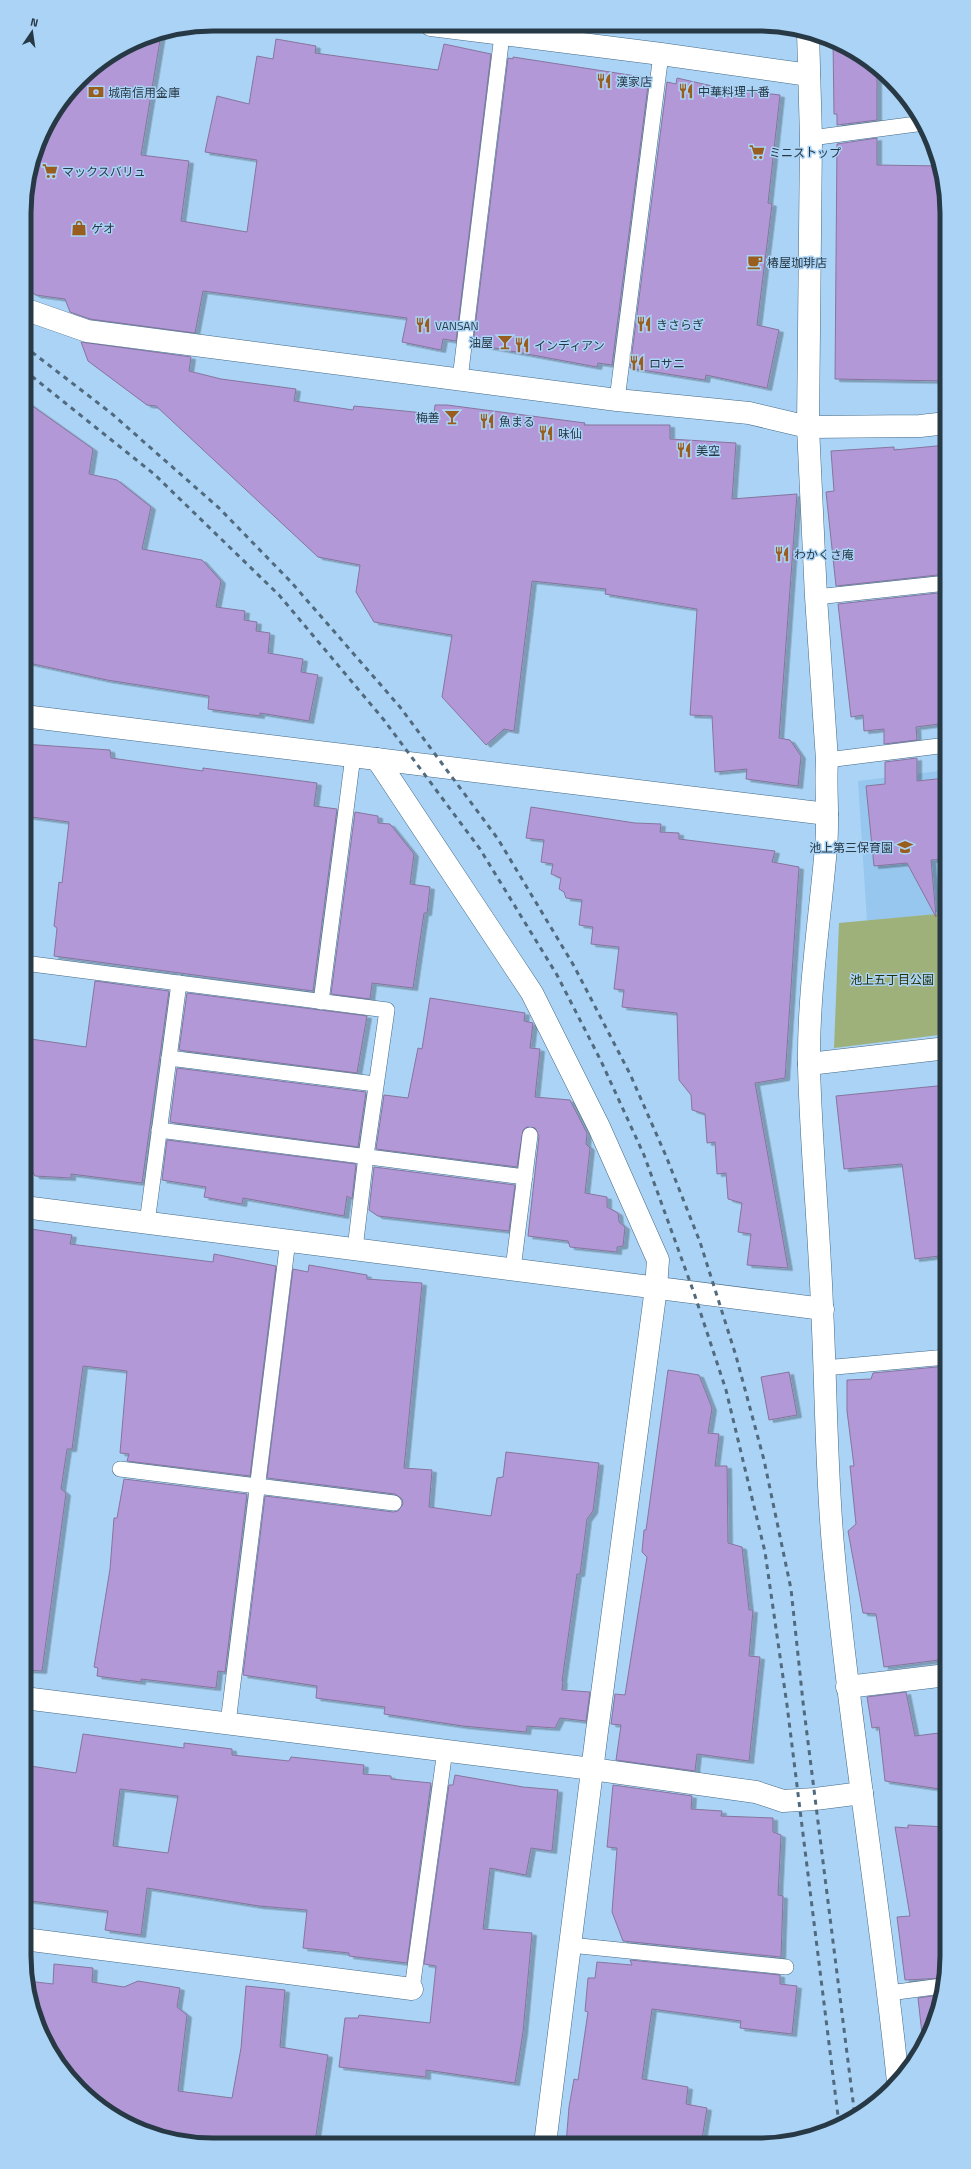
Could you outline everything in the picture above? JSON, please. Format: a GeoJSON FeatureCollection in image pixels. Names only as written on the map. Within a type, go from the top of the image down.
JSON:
{"type":"FeatureCollection","features":[{"type":"Feature","properties":{"kind":"street"},"geometry":{"type":"LineString","coordinates":[[478,31],[661,54],[809,75]]}},
{"type":"Feature","properties":{"kind":"street"},"geometry":{"type":"LineString","coordinates":[[808,38],[810,138],[808,427],[816,597],[827,760],[827,842],[812,1004],[809,1064],[823,1309],[824,1368],[832,1542],[847,1687],[889,1993],[897,2073]]}},
{"type":"Feature","properties":{"kind":"street"},"geometry":{"type":"LineString","coordinates":[[31,311],[87,331],[617,400],[749,413],[808,427],[920,426],[940,424]]}},
{"type":"Feature","properties":{"kind":"street"},"geometry":{"type":"LineString","coordinates":[[31,717],[827,814]]}},
{"type":"Feature","properties":{"kind":"street"},"geometry":{"type":"LineString","coordinates":[[377,759],[532,992],[599,1127],[658,1260],[656,1288],[592,1769],[546,2138]]}},
{"type":"Feature","properties":{"kind":"street"},"geometry":{"type":"LineString","coordinates":[[809,1064],[940,1049]]}},
{"type":"Feature","properties":{"kind":"street"},"geometry":{"type":"LineString","coordinates":[[31,1208],[823,1309]]}},
{"type":"Feature","properties":{"kind":"street"},"geometry":{"type":"LineString","coordinates":[[847,1687],[940,1676]]}},
{"type":"Feature","properties":{"kind":"street"},"geometry":{"type":"LineString","coordinates":[[31,1699],[592,1769],[756,1792],[783,1801],[815,1799],[862,1793]]}},
{"type":"Feature","properties":{"kind":"street"},"geometry":{"type":"LineString","coordinates":[[31,1940],[412,1988]]}},
{"type":"Feature","properties":{"kind":"lane"},"geometry":{"type":"LineString","coordinates":[[460,379],[502,34]]}},
{"type":"Feature","properties":{"kind":"lane"},"geometry":{"type":"LineString","coordinates":[[617,400],[661,54]]}},
{"type":"Feature","properties":{"kind":"lane"},"geometry":{"type":"LineString","coordinates":[[810,138],[917,124]]}},
{"type":"Feature","properties":{"kind":"lane"},"geometry":{"type":"LineString","coordinates":[[816,597],[940,584]]}},
{"type":"Feature","properties":{"kind":"lane"},"geometry":{"type":"LineString","coordinates":[[827,760],[940,746]]}},
{"type":"Feature","properties":{"kind":"lane"},"geometry":{"type":"LineString","coordinates":[[321,1002],[353,756]]}},
{"type":"Feature","properties":{"kind":"lane"},"geometry":{"type":"LineString","coordinates":[[31,964],[386,1010],[375,1084],[355,1249]]}},
{"type":"Feature","properties":{"kind":"lane"},"geometry":{"type":"LineString","coordinates":[[147,1223],[179,983]]}},
{"type":"Feature","properties":{"kind":"lane"},"geometry":{"type":"LineString","coordinates":[[169,1058],[375,1084]]}},
{"type":"Feature","properties":{"kind":"lane"},"geometry":{"type":"LineString","coordinates":[[159,1130],[525,1177]]}},
{"type":"Feature","properties":{"kind":"lane"},"geometry":{"type":"LineString","coordinates":[[514,1269],[530,1135]]}},
{"type":"Feature","properties":{"kind":"lane"},"geometry":{"type":"LineString","coordinates":[[228,1723],[288,1240]]}},
{"type":"Feature","properties":{"kind":"lane"},"geometry":{"type":"LineString","coordinates":[[824,1368],[940,1358]]}},
{"type":"Feature","properties":{"kind":"lane"},"geometry":{"type":"LineString","coordinates":[[120,1469],[394,1503]]}},
{"type":"Feature","properties":{"kind":"lane"},"geometry":{"type":"LineString","coordinates":[[412,1988],[445,1750]]}},
{"type":"Feature","properties":{"kind":"lane"},"geometry":{"type":"LineString","coordinates":[[570,1945],[786,1967]]}},
{"type":"Feature","properties":{"kind":"lane"},"geometry":{"type":"LineString","coordinates":[[889,1993],[937,1987]]}},
{"type":"Feature","properties":{"kind":"shaded area","name":"池上第三保育園"},"geometry":{"type":"Polygon","coordinates":[[[940,771],[940,914],[867,921],[858,781],[940,771]]]}},
{"type":"Feature","properties":{"kind":"green space","name":"池上五丁目公園"},"geometry":{"type":"Polygon","coordinates":[[[940,914],[940,1035],[834,1048],[839,923],[940,914]]]}},
{"type":"Feature","properties":{"kind":"building"},"geometry":{"type":"Polygon","coordinates":[[[160,39],[141,155],[189,161],[181,221],[247,232],[257,160],[205,152],[217,96],[249,104],[257,56],[273,59],[276,39],[316,46],[315,53],[438,70],[444,44],[491,54],[456,341],[443,339],[441,350],[402,342],[407,318],[203,291],[195,333],[90,319],[70,312],[65,299],[36,295],[31,292],[31,201],[34,177],[41,154],[55,122],[76,93],[93,76],[122,55],[160,39]]]}},
{"type":"Feature","properties":{"kind":"building"},"geometry":{"type":"Polygon","coordinates":[[[833,47],[849,55],[877,75],[877,120],[837,125],[837,114],[834,114],[833,47]]]}},
{"type":"Feature","properties":{"kind":"building"},"geometry":{"type":"Polygon","coordinates":[[[513,57],[649,78],[612,365],[598,363],[597,367],[473,344],[508,58],[513,59],[513,57]]]}},
{"type":"Feature","properties":{"kind":"building"},"geometry":{"type":"Polygon","coordinates":[[[677,78],[721,88],[780,95],[768,203],[772,204],[757,325],[779,330],[767,388],[706,375],[705,380],[630,368],[667,82],[676,84],[677,78]]]}},
{"type":"Feature","properties":{"kind":"building"},"geometry":{"type":"Polygon","coordinates":[[[877,138],[877,165],[934,166],[940,201],[940,381],[835,379],[837,144],[877,138]]]}},
{"type":"Feature","properties":{"kind":"building"},"geometry":{"type":"Polygon","coordinates":[[[81,342],[191,357],[189,371],[221,379],[296,389],[294,401],[353,410],[354,406],[434,414],[435,405],[447,405],[585,423],[584,425],[670,425],[670,439],[736,443],[732,499],[797,494],[779,738],[790,740],[801,756],[798,786],[746,779],[747,769],[715,772],[712,716],[690,715],[697,609],[605,594],[606,589],[532,581],[514,731],[504,729],[486,745],[442,697],[452,635],[374,622],[356,592],[360,565],[318,557],[156,406],[147,405],[88,361],[81,342]]]}},
{"type":"Feature","properties":{"kind":"building"},"geometry":{"type":"Polygon","coordinates":[[[31,405],[93,449],[89,474],[117,480],[151,507],[142,549],[202,560],[221,581],[216,607],[245,611],[244,620],[257,622],[256,631],[270,633],[268,653],[303,659],[301,672],[318,675],[309,721],[260,713],[260,716],[208,709],[209,696],[107,680],[31,664],[31,405]]]}},
{"type":"Feature","properties":{"kind":"building"},"geometry":{"type":"Polygon","coordinates":[[[940,446],[940,575],[836,586],[826,492],[834,491],[831,451],[894,447],[894,450],[940,446]]]}},
{"type":"Feature","properties":{"kind":"building"},"geometry":{"type":"Polygon","coordinates":[[[940,593],[940,724],[916,727],[917,740],[884,744],[884,729],[864,731],[863,715],[851,717],[838,604],[940,593]]]}},
{"type":"Feature","properties":{"kind":"building"},"geometry":{"type":"Polygon","coordinates":[[[31,744],[110,750],[111,758],[203,771],[203,768],[317,783],[314,806],[337,809],[313,991],[54,956],[57,928],[54,926],[59,882],[62,883],[69,822],[31,817],[31,744]]]}},
{"type":"Feature","properties":{"kind":"building"},"geometry":{"type":"Polygon","coordinates":[[[917,758],[917,781],[940,779],[940,859],[931,860],[936,917],[907,863],[874,866],[866,786],[885,784],[885,762],[917,758]]]}},
{"type":"Feature","properties":{"kind":"building"},"geometry":{"type":"Polygon","coordinates":[[[531,807],[635,823],[661,824],[660,832],[679,833],[679,839],[775,851],[772,862],[799,867],[785,1078],[755,1083],[788,1268],[747,1265],[751,1234],[738,1232],[742,1203],[728,1199],[726,1173],[717,1174],[715,1142],[707,1143],[705,1114],[692,1110],[691,1095],[679,1080],[677,1013],[622,1007],[624,990],[614,989],[619,947],[591,944],[593,927],[579,925],[582,900],[566,898],[564,892],[559,889],[561,878],[551,874],[553,864],[541,862],[544,840],[526,838],[531,807]]]}},
{"type":"Feature","properties":{"kind":"building"},"geometry":{"type":"Polygon","coordinates":[[[355,812],[378,816],[378,823],[390,824],[414,854],[410,884],[430,887],[427,913],[424,913],[413,988],[372,983],[370,999],[331,994],[355,812]]]}},
{"type":"Feature","properties":{"kind":"building"},"geometry":{"type":"Polygon","coordinates":[[[95,981],[169,991],[142,1183],[71,1174],[71,1178],[35,1176],[31,1171],[31,1039],[86,1047],[95,981]]]}},
{"type":"Feature","properties":{"kind":"building"},"geometry":{"type":"Polygon","coordinates":[[[187,993],[367,1016],[357,1073],[179,1050],[187,993]]]}},
{"type":"Feature","properties":{"kind":"building"},"geometry":{"type":"Polygon","coordinates":[[[430,998],[525,1013],[524,1021],[533,1023],[530,1048],[540,1049],[535,1097],[570,1100],[587,1133],[586,1144],[590,1148],[585,1193],[607,1197],[607,1207],[618,1213],[619,1222],[625,1227],[623,1246],[617,1247],[617,1252],[570,1247],[568,1241],[528,1236],[539,1136],[535,1128],[527,1127],[523,1130],[517,1167],[376,1149],[384,1095],[408,1098],[418,1048],[422,1049],[430,998]]]}},
{"type":"Feature","properties":{"kind":"building"},"geometry":{"type":"Polygon","coordinates":[[[177,1068],[366,1092],[358,1147],[170,1122],[177,1068]]]}},
{"type":"Feature","properties":{"kind":"building"},"geometry":{"type":"Polygon","coordinates":[[[940,1086],[940,1256],[915,1259],[902,1164],[844,1169],[836,1096],[940,1086]]]}},
{"type":"Feature","properties":{"kind":"building"},"geometry":{"type":"Polygon","coordinates":[[[167,1140],[356,1164],[352,1199],[347,1196],[344,1216],[243,1198],[242,1204],[204,1197],[206,1187],[162,1180],[167,1140]]]}},
{"type":"Feature","properties":{"kind":"building"},"geometry":{"type":"Polygon","coordinates":[[[374,1167],[515,1185],[509,1231],[378,1216],[369,1210],[374,1167]]]}},
{"type":"Feature","properties":{"kind":"building"},"geometry":{"type":"Polygon","coordinates":[[[31,1229],[72,1235],[70,1244],[213,1262],[214,1254],[276,1266],[250,1476],[127,1461],[129,1454],[120,1453],[127,1371],[83,1366],[72,1449],[67,1449],[61,1489],[66,1493],[42,1671],[31,1670],[31,1229]]]}},
{"type":"Feature","properties":{"kind":"building"},"geometry":{"type":"Polygon","coordinates":[[[309,1265],[367,1275],[367,1279],[422,1283],[404,1468],[432,1470],[429,1507],[491,1516],[497,1478],[503,1477],[506,1452],[599,1463],[593,1511],[587,1519],[580,1574],[577,1574],[562,1681],[562,1690],[590,1692],[586,1721],[560,1718],[555,1728],[527,1726],[526,1732],[463,1726],[384,1714],[385,1707],[316,1698],[317,1686],[243,1675],[265,1496],[393,1512],[398,1511],[403,1504],[402,1499],[395,1494],[267,1478],[293,1269],[308,1272],[309,1265]]]}},
{"type":"Feature","properties":{"kind":"building"},"geometry":{"type":"Polygon","coordinates":[[[940,1367],[940,1660],[884,1667],[876,1614],[863,1613],[848,1531],[856,1524],[850,1466],[854,1466],[847,1411],[847,1380],[871,1379],[873,1373],[940,1367]]]}},
{"type":"Feature","properties":{"kind":"building"},"geometry":{"type":"Polygon","coordinates":[[[668,1370],[699,1375],[712,1408],[708,1433],[719,1434],[715,1466],[727,1466],[728,1543],[742,1547],[749,1610],[753,1610],[749,1656],[760,1657],[749,1761],[697,1754],[695,1771],[616,1760],[621,1725],[611,1724],[615,1694],[625,1695],[647,1557],[642,1552],[644,1530],[646,1530],[668,1370]]]}},
{"type":"Feature","properties":{"kind":"building"},"geometry":{"type":"Polygon","coordinates":[[[789,1372],[797,1415],[769,1420],[761,1377],[789,1372]]]}},
{"type":"Feature","properties":{"kind":"building"},"geometry":{"type":"Polygon","coordinates":[[[124,1479],[247,1494],[225,1672],[218,1671],[216,1688],[141,1679],[141,1682],[97,1676],[98,1668],[94,1667],[110,1569],[114,1518],[117,1518],[124,1479]]]}},
{"type":"Feature","properties":{"kind":"building"},"geometry":{"type":"Polygon","coordinates":[[[906,1692],[915,1736],[940,1733],[940,1789],[885,1781],[879,1727],[872,1728],[867,1697],[906,1692]]]}},
{"type":"Feature","properties":{"kind":"building"},"geometry":{"type":"Polygon","coordinates":[[[83,1734],[184,1748],[184,1743],[232,1749],[232,1755],[289,1761],[291,1757],[364,1765],[363,1774],[391,1776],[391,1779],[431,1783],[407,1963],[349,1956],[349,1953],[303,1948],[307,1910],[259,1906],[147,1888],[141,1935],[105,1930],[108,1911],[31,1901],[31,1766],[76,1773],[83,1734]],[[120,1789],[113,1846],[168,1853],[178,1796],[120,1789]]]}},
{"type":"Feature","properties":{"kind":"building"},"geometry":{"type":"Polygon","coordinates":[[[455,1775],[523,1787],[558,1790],[552,1851],[531,1848],[526,1875],[490,1868],[483,1929],[532,1933],[523,2032],[515,2083],[426,2070],[426,2077],[339,2067],[345,2018],[358,2018],[359,2015],[430,2023],[436,1966],[424,1964],[449,1785],[453,1785],[455,1775]]]}},
{"type":"Feature","properties":{"kind":"building"},"geometry":{"type":"Polygon","coordinates":[[[613,1785],[692,1796],[691,1809],[722,1811],[721,1816],[773,1818],[773,1832],[781,1835],[778,1895],[783,1896],[781,1957],[623,1941],[612,1912],[617,1848],[607,1847],[613,1785]]]}},
{"type":"Feature","properties":{"kind":"building"},"geometry":{"type":"Polygon","coordinates":[[[908,1825],[940,1827],[940,1968],[938,1978],[905,1980],[897,1917],[910,1916],[895,1827],[908,1828],[908,1825]]]}},
{"type":"Feature","properties":{"kind":"building"},"geometry":{"type":"Polygon","coordinates":[[[630,1960],[780,1975],[780,1984],[797,1986],[792,2034],[740,2028],[741,2021],[652,2009],[642,2079],[688,2087],[686,2104],[707,2108],[702,2138],[566,2138],[569,2107],[574,2079],[578,2080],[588,2012],[585,2011],[588,1978],[595,1978],[597,1962],[632,1965],[630,1960]]]}},
{"type":"Feature","properties":{"kind":"building"},"geometry":{"type":"Polygon","coordinates":[[[54,1964],[93,1968],[92,1982],[124,1987],[138,1981],[180,1988],[177,2007],[187,2015],[178,2091],[232,2098],[241,2048],[246,1986],[285,1990],[280,2047],[328,2055],[316,2138],[201,2138],[166,2132],[143,2124],[122,2114],[84,2085],[55,2047],[41,2015],[34,1992],[33,1982],[53,1984],[54,1964]]]}},
{"type":"Feature","properties":{"kind":"building"},"geometry":{"type":"Polygon","coordinates":[[[936,1996],[922,2035],[918,1998],[936,1996]]]}},
{"type":"Feature","properties":{"kind":"railway"},"geometry":{"type":"LineString","coordinates":[[31,351],[111,413],[219,508],[291,582],[400,707],[498,839],[574,966],[630,1074],[666,1156],[700,1242],[736,1356],[764,1460],[791,1589],[803,1702],[854,2110]]}},
{"type":"Feature","properties":{"kind":"railway"},"geometry":{"type":"LineString","coordinates":[[31,376],[154,474],[279,595],[384,720],[480,849],[557,975],[601,1061],[644,1155],[694,1293],[726,1390],[765,1552],[787,1705],[838,2119]]}},
{"type":"Feature","properties":{"kind":"place","name":"漢家店"},"geometry":{"type":"Point","coordinates":[604,81]}},
{"type":"Feature","properties":{"kind":"place","name":"中華料理十番"},"geometry":{"type":"Point","coordinates":[686,91]}},
{"type":"Feature","properties":{"kind":"place","name":"城南信用金庫"},"geometry":{"type":"Point","coordinates":[96,92]}},
{"type":"Feature","properties":{"kind":"place","name":"ミニストップ"},"geometry":{"type":"Point","coordinates":[757,152]}},
{"type":"Feature","properties":{"kind":"place","name":"マックスバリュ"},"geometry":{"type":"Point","coordinates":[50,171]}},
{"type":"Feature","properties":{"kind":"place","name":"ゲオ"},"geometry":{"type":"Point","coordinates":[79,228]}},
{"type":"Feature","properties":{"kind":"place","name":"椿屋珈琲店"},"geometry":{"type":"Point","coordinates":[755,262]}},
{"type":"Feature","properties":{"kind":"place","name":"きさらぎ"},"geometry":{"type":"Point","coordinates":[644,324]}},
{"type":"Feature","properties":{"kind":"place","name":"VANSAN"},"geometry":{"type":"Point","coordinates":[423,325]}},
{"type":"Feature","properties":{"kind":"place","name":"油屋"},"geometry":{"type":"Point","coordinates":[505,342]}},
{"type":"Feature","properties":{"kind":"place","name":"インディアン"},"geometry":{"type":"Point","coordinates":[522,345]}},
{"type":"Feature","properties":{"kind":"place","name":"ロサニ"},"geometry":{"type":"Point","coordinates":[637,363]}},
{"type":"Feature","properties":{"kind":"place","name":"梅善"},"geometry":{"type":"Point","coordinates":[452,417]}},
{"type":"Feature","properties":{"kind":"place","name":"魚まる"},"geometry":{"type":"Point","coordinates":[487,421]}},
{"type":"Feature","properties":{"kind":"place","name":"味仙"},"geometry":{"type":"Point","coordinates":[546,433]}},
{"type":"Feature","properties":{"kind":"place","name":"美空"},"geometry":{"type":"Point","coordinates":[684,450]}},
{"type":"Feature","properties":{"kind":"place","name":"わかくさ庵"},"geometry":{"type":"Point","coordinates":[782,554]}},
{"type":"Feature","properties":{"kind":"place","name":"池上第三保育園"},"geometry":{"type":"Point","coordinates":[905,847]}}]}
